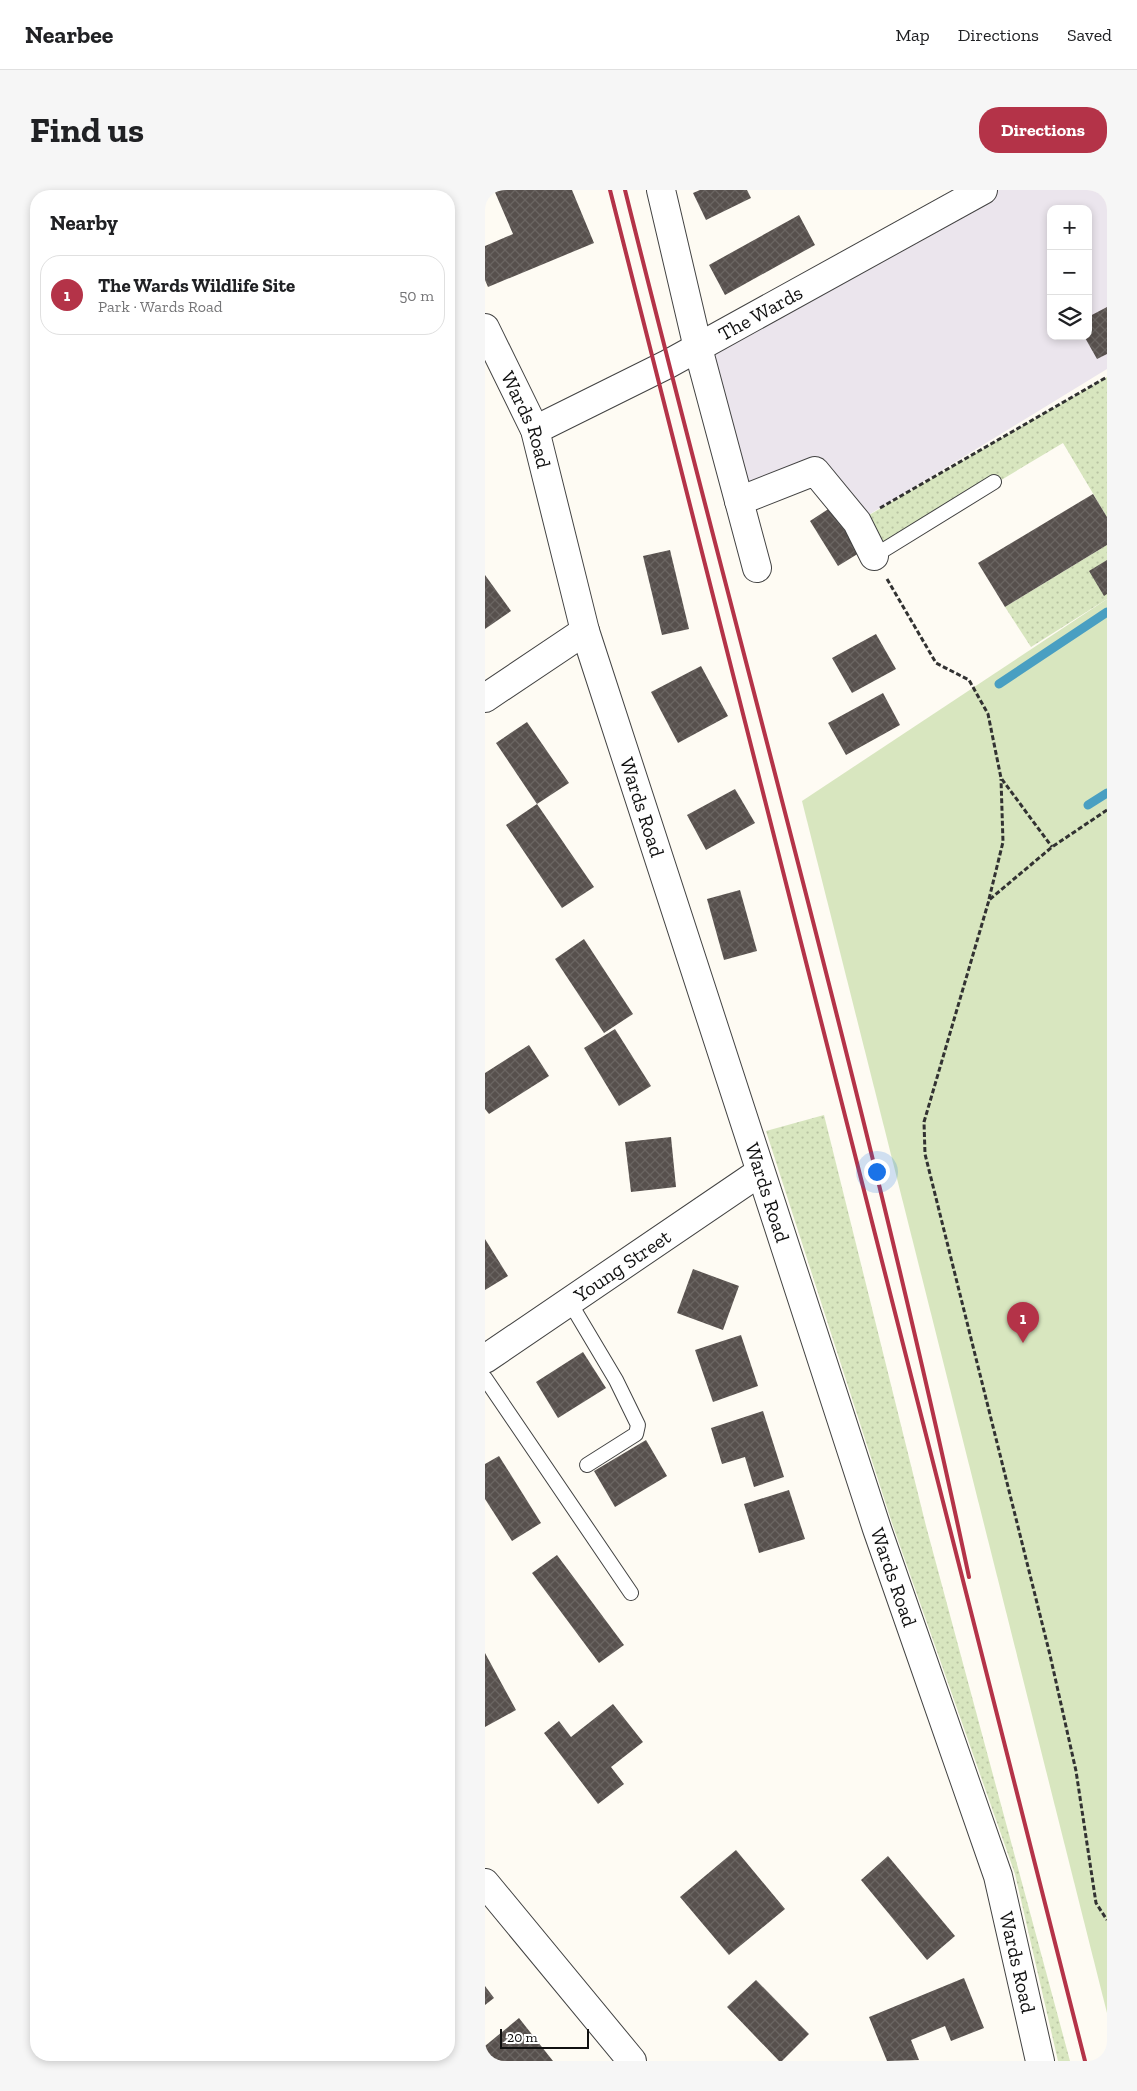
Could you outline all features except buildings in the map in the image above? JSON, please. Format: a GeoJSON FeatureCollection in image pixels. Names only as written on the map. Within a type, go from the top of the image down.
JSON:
{"type":"FeatureCollection","features":[{"type":"Feature","properties":{"kind":"street"},"geometry":{"type":"LineString","coordinates":[[661,190],[698,348],[757,568]]}},
{"type":"Feature","properties":{"kind":"street","name":"The Wards"},"geometry":{"type":"LineString","coordinates":[[535,430],[698,348],[983,190]]}},
{"type":"Feature","properties":{"kind":"street","name":"Wards Road"},"geometry":{"type":"LineString","coordinates":[[485,328],[535,430],[585,631],[877,1528],[998,1876],[1040,2061]]}},
{"type":"Feature","properties":{"kind":"street"},"geometry":{"type":"LineString","coordinates":[[739,501],[815,471],[857,522],[874,556]]}},
{"type":"Feature","properties":{"kind":"street"},"geometry":{"type":"LineString","coordinates":[[485,698],[585,631]]}},
{"type":"Feature","properties":{"kind":"street","name":"Young Street"},"geometry":{"type":"LineString","coordinates":[[485,1358],[760,1172]]}},
{"type":"Feature","properties":{"kind":"street"},"geometry":{"type":"LineString","coordinates":[[485,1883],[632,2061]]}},
{"type":"Feature","properties":{"kind":"lane"},"geometry":{"type":"LineString","coordinates":[[874,556],[994,482]]}},
{"type":"Feature","properties":{"kind":"lane"},"geometry":{"type":"LineString","coordinates":[[739,501],[757,568]]}},
{"type":"Feature","properties":{"kind":"lane"},"geometry":{"type":"LineString","coordinates":[[569,1302],[616,1380],[638,1425],[636,1434],[587,1465]]}},
{"type":"Feature","properties":{"kind":"lane"},"geometry":{"type":"LineString","coordinates":[[485,1378],[631,1593]]}},
{"type":"Feature","properties":{"kind":"path"},"geometry":{"type":"LineString","coordinates":[[857,522],[1107,377]]}},
{"type":"Feature","properties":{"kind":"path"},"geometry":{"type":"LineString","coordinates":[[874,556],[936,663],[969,680],[988,714],[1001,778],[1003,842],[989,900],[924,1122],[925,1154],[1054,1675],[1075,1771],[1096,1903],[1107,1920]]}},
{"type":"Feature","properties":{"kind":"path"},"geometry":{"type":"LineString","coordinates":[[1001,778],[1052,847]]}},
{"type":"Feature","properties":{"kind":"path"},"geometry":{"type":"LineString","coordinates":[[989,900],[1052,847],[1107,810]]}},
{"type":"Feature","properties":{"kind":"shaded area"},"geometry":{"type":"Polygon","coordinates":[[[983,190],[1107,190],[1107,369],[857,522],[815,471],[739,501],[698,348],[983,190]]]}},
{"type":"Feature","properties":{"kind":"green space"},"geometry":{"type":"Polygon","coordinates":[[[1107,377],[1107,517],[1063,443],[874,556],[857,522],[1107,377]]]}},
{"type":"Feature","properties":{"kind":"green space"},"geometry":{"type":"Polygon","coordinates":[[[1107,545],[1107,599],[1031,647],[1005,607],[1107,545]]]}},
{"type":"Feature","properties":{"kind":"green space"},"geometry":{"type":"Polygon","coordinates":[[[1107,599],[1107,2013],[802,801],[1107,599]]]}},
{"type":"Feature","properties":{"kind":"green space"},"geometry":{"type":"Polygon","coordinates":[[[824,1115],[926,1526],[1070,2061],[1058,2061],[1015,1874],[892,1523],[766,1131],[824,1115]]]}},
{"type":"Feature","properties":{"kind":"waterway"},"geometry":{"type":"LineString","coordinates":[[999,684],[1107,612]]}},
{"type":"Feature","properties":{"kind":"waterway"},"geometry":{"type":"LineString","coordinates":[[1088,805],[1107,793]]}},
{"type":"Feature","properties":{"kind":"railway"},"geometry":{"type":"LineString","coordinates":[[610,190],[1085,2061]]}},
{"type":"Feature","properties":{"kind":"railway"},"geometry":{"type":"LineString","coordinates":[[625,190],[847,1055],[931,1403],[969,1577]]}},
{"type":"Feature","properties":{"kind":"place","name":"The Wards Wildlife Site"},"geometry":{"type":"Point","coordinates":[1023,1343]}}]}
